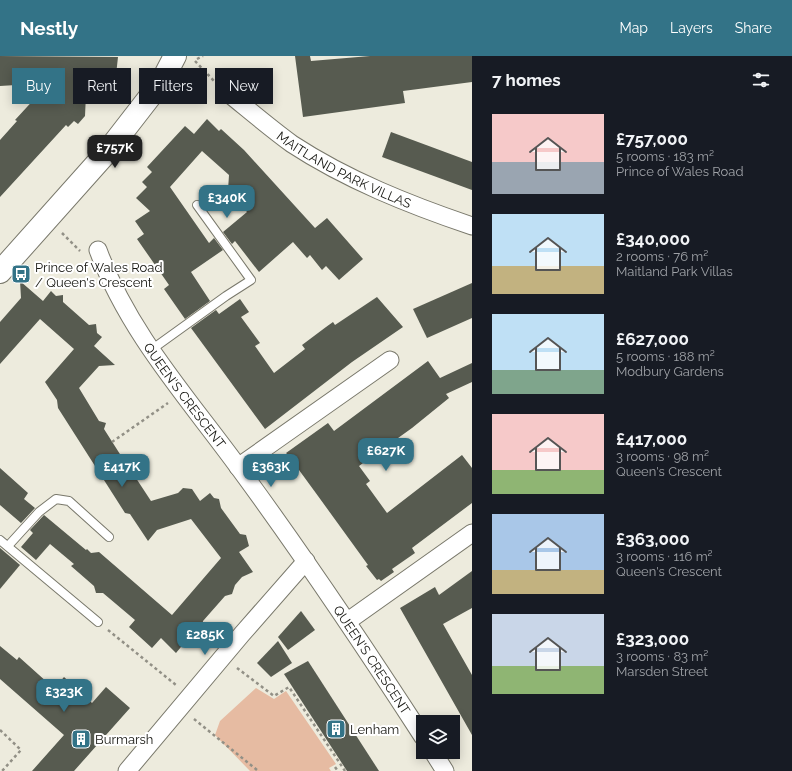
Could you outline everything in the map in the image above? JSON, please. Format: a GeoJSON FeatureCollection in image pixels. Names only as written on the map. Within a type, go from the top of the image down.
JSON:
{"type":"FeatureCollection","features":[{"type":"Feature","properties":{"kind":"street"},"geometry":{"type":"LineString","coordinates":[[0,272],[107,152],[162,81],[189,59]]}},
{"type":"Feature","properties":{"kind":"street","name":"MAITLAND PARK VILLAS"},"geometry":{"type":"LineString","coordinates":[[242,104],[274,131],[332,167],[398,199],[472,226]]}},
{"type":"Feature","properties":{"kind":"street","name":"QUEEN'S CRESCENT"},"geometry":{"type":"LineString","coordinates":[[98,250],[108,277],[151,350],[181,394],[238,467],[348,621],[416,726]]}},
{"type":"Feature","properties":{"kind":"street"},"geometry":{"type":"LineString","coordinates":[[238,467],[390,360]]}},
{"type":"Feature","properties":{"kind":"street"},"geometry":{"type":"LineString","coordinates":[[348,621],[472,533]]}},
{"type":"Feature","properties":{"kind":"street"},"geometry":{"type":"LineString","coordinates":[[127,771],[223,657],[306,562]]}},
{"type":"Feature","properties":{"kind":"street"},"geometry":{"type":"LineString","coordinates":[[437,759],[445,771]]}},
{"type":"Feature","properties":{"kind":"lane"},"geometry":{"type":"LineString","coordinates":[[151,350],[226,296],[251,280],[197,205]]}},
{"type":"Feature","properties":{"kind":"lane"},"geometry":{"type":"LineString","coordinates":[[8,546],[39,512],[56,499],[69,500],[109,537]]}},
{"type":"Feature","properties":{"kind":"lane"},"geometry":{"type":"LineString","coordinates":[[0,540],[98,622]]}},
{"type":"Feature","properties":{"kind":"path"},"geometry":{"type":"LineString","coordinates":[[189,59],[203,56]]}},
{"type":"Feature","properties":{"kind":"path"},"geometry":{"type":"LineString","coordinates":[[189,59],[215,83]]}},
{"type":"Feature","properties":{"kind":"path"},"geometry":{"type":"LineString","coordinates":[[58,229],[81,252],[98,250]]}},
{"type":"Feature","properties":{"kind":"path"},"geometry":{"type":"LineString","coordinates":[[112,442],[181,394]]}},
{"type":"Feature","properties":{"kind":"path"},"geometry":{"type":"LineString","coordinates":[[98,622],[186,702],[257,770],[256,771]]}},
{"type":"Feature","properties":{"kind":"path"},"geometry":{"type":"LineString","coordinates":[[223,657],[274,696],[289,687],[345,771]]}},
{"type":"Feature","properties":{"kind":"path"},"geometry":{"type":"LineString","coordinates":[[0,730],[21,750],[2,771]]}},
{"type":"Feature","properties":{"kind":"path"},"geometry":{"type":"LineString","coordinates":[[335,767],[338,771]]}},
{"type":"Feature","properties":{"kind":"shaded area"},"geometry":{"type":"Polygon","coordinates":[[[256,688],[274,699],[286,691],[336,764],[329,768],[331,771],[250,771],[215,735],[220,721],[256,688]]]}},
{"type":"Feature","properties":{"kind":"building"},"geometry":{"type":"Polygon","coordinates":[[[0,56],[118,57],[117,68],[73,68],[73,104],[86,104],[85,116],[78,124],[74,121],[68,127],[66,125],[0,197],[0,140],[30,104],[65,104],[65,68],[12,68],[12,85],[0,86],[0,56]]]}},
{"type":"Feature","properties":{"kind":"building"},"geometry":{"type":"Polygon","coordinates":[[[295,56],[310,56],[311,61],[370,56],[472,56],[472,82],[403,91],[405,103],[303,117],[295,56]]]}},
{"type":"Feature","properties":{"kind":"building"},"geometry":{"type":"Polygon","coordinates":[[[207,119],[219,131],[221,129],[244,150],[315,228],[327,218],[363,259],[339,280],[326,266],[322,270],[310,255],[307,258],[293,242],[259,272],[235,241],[232,244],[223,232],[247,212],[228,190],[229,175],[202,151],[170,187],[209,243],[214,238],[223,250],[191,272],[210,301],[185,319],[164,289],[169,285],[137,239],[144,234],[135,221],[150,211],[136,198],[147,187],[142,182],[152,172],[147,167],[185,126],[194,134],[207,119]]]}},
{"type":"Feature","properties":{"kind":"building"},"geometry":{"type":"Polygon","coordinates":[[[391,132],[472,162],[472,190],[382,157],[391,132]]]}},
{"type":"Feature","properties":{"kind":"building"},"geometry":{"type":"Polygon","coordinates":[[[20,281],[43,301],[51,291],[56,296],[63,295],[63,302],[89,325],[96,324],[97,333],[102,337],[94,346],[115,365],[99,366],[79,388],[99,421],[106,423],[104,429],[125,462],[132,463],[130,469],[151,501],[178,493],[183,488],[192,489],[200,501],[210,493],[214,498],[219,499],[221,508],[240,534],[246,535],[249,546],[239,552],[253,572],[242,577],[235,585],[232,594],[225,596],[203,621],[202,629],[195,630],[176,653],[161,638],[152,648],[129,627],[135,620],[103,593],[96,593],[94,586],[71,566],[74,564],[50,544],[36,560],[21,547],[33,533],[30,530],[44,515],[86,550],[87,549],[91,553],[99,552],[172,615],[221,558],[191,519],[157,530],[148,541],[130,514],[125,513],[58,408],[57,400],[45,382],[74,349],[40,319],[0,364],[0,322],[21,298],[20,281]]]}},
{"type":"Feature","properties":{"kind":"building"},"geometry":{"type":"Polygon","coordinates":[[[472,283],[472,318],[427,338],[413,309],[472,283]]]}},
{"type":"Feature","properties":{"kind":"building"},"geometry":{"type":"Polygon","coordinates":[[[377,297],[403,327],[352,362],[265,429],[191,328],[216,310],[219,314],[240,299],[249,312],[241,317],[260,343],[255,346],[274,373],[305,349],[302,345],[326,327],[333,322],[335,325],[377,297]]]}},
{"type":"Feature","properties":{"kind":"building"},"geometry":{"type":"Polygon","coordinates":[[[428,361],[440,378],[472,363],[472,382],[446,394],[449,398],[412,428],[359,466],[370,481],[366,484],[387,513],[462,455],[472,468],[472,503],[412,548],[415,553],[392,569],[394,572],[381,581],[379,579],[377,580],[366,566],[368,565],[299,470],[297,472],[287,458],[289,456],[286,453],[328,423],[334,431],[428,361]]]}},
{"type":"Feature","properties":{"kind":"building"},"geometry":{"type":"Polygon","coordinates":[[[0,468],[28,493],[24,499],[35,508],[21,523],[0,505],[0,468]]]}},
{"type":"Feature","properties":{"kind":"building"},"geometry":{"type":"Polygon","coordinates":[[[0,548],[20,565],[0,589],[0,548]]]}},
{"type":"Feature","properties":{"kind":"building"},"geometry":{"type":"Polygon","coordinates":[[[472,571],[472,608],[443,624],[472,675],[472,735],[400,608],[435,587],[439,595],[472,571]]]}},
{"type":"Feature","properties":{"kind":"building"},"geometry":{"type":"Polygon","coordinates":[[[301,611],[315,630],[288,650],[278,637],[301,611]]]}},
{"type":"Feature","properties":{"kind":"building"},"geometry":{"type":"Polygon","coordinates":[[[278,641],[292,663],[271,677],[257,663],[278,641]]]}},
{"type":"Feature","properties":{"kind":"building"},"geometry":{"type":"Polygon","coordinates":[[[0,646],[17,660],[19,657],[48,683],[52,679],[58,684],[64,677],[92,703],[106,687],[130,708],[74,771],[32,771],[64,735],[0,679],[0,646]]]}},
{"type":"Feature","properties":{"kind":"building","name":"Lenham"},"geometry":{"type":"Polygon","coordinates":[[[308,661],[379,771],[347,771],[284,674],[308,661]]]}},
{"type":"Feature","properties":{"kind":"place","name":"Prince of Wales Road / Queen's Crescent"},"geometry":{"type":"Point","coordinates":[21,274]}},
{"type":"Feature","properties":{"kind":"place","name":"Lenham"},"geometry":{"type":"Point","coordinates":[336,729]}},
{"type":"Feature","properties":{"kind":"place","name":"Burmarsh"},"geometry":{"type":"Point","coordinates":[81,739]}}]}
